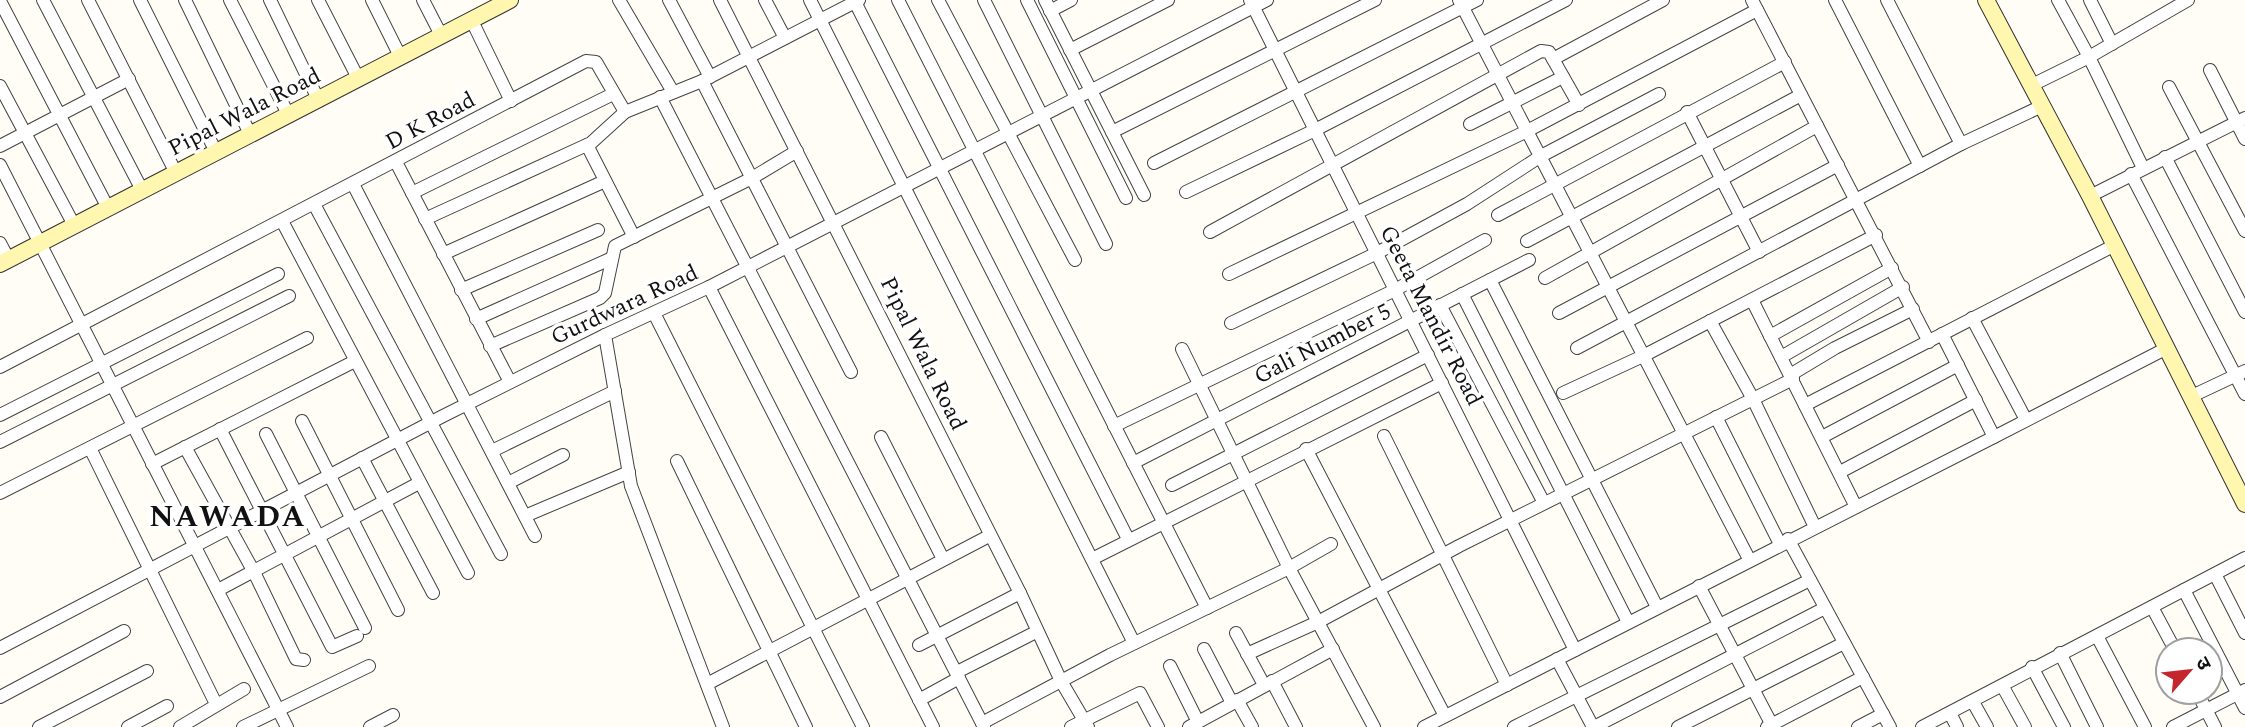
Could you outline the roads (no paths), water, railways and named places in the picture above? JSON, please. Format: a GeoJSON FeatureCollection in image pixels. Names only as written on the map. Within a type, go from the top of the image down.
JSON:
{"type":"FeatureCollection","features":[{"type":"Feature","properties":{"kind":"street"},"geometry":{"type":"LineString","coordinates":[[43,0],[142,190]]}},
{"type":"Feature","properties":{"kind":"street"},"geometry":{"type":"LineString","coordinates":[[104,0],[90,3],[176,173]]}},
{"type":"Feature","properties":{"kind":"street"},"geometry":{"type":"LineString","coordinates":[[140,0],[216,152]]}},
{"type":"Feature","properties":{"kind":"street"},"geometry":{"type":"LineString","coordinates":[[185,0],[250,134]]}},
{"type":"Feature","properties":{"kind":"street"},"geometry":{"type":"LineString","coordinates":[[230,0],[288,114]]}},
{"type":"Feature","properties":{"kind":"street"},"geometry":{"type":"LineString","coordinates":[[270,0],[318,99]]}},
{"type":"Feature","properties":{"kind":"street"},"geometry":{"type":"LineString","coordinates":[[318,0],[358,78]]}},
{"type":"Feature","properties":{"kind":"street"},"geometry":{"type":"LineString","coordinates":[[372,0],[401,56]]}},
{"type":"Feature","properties":{"kind":"street"},"geometry":{"type":"LineString","coordinates":[[423,0],[441,35]]}},
{"type":"Feature","properties":{"kind":"street","name":"Pipal Wala Road"},"geometry":{"type":"LineString","coordinates":[[4,262],[510,0]]}},
{"type":"Feature","properties":{"kind":"street"},"geometry":{"type":"LineString","coordinates":[[619,0],[673,93]]}},
{"type":"Feature","properties":{"kind":"street"},"geometry":{"type":"LineString","coordinates":[[669,0],[752,178],[851,372]]}},
{"type":"Feature","properties":{"kind":"street","name":"Pipal Wala Road"},"geometry":{"type":"LineString","coordinates":[[720,0],[1020,593],[1036,632],[1086,724]]}},
{"type":"Feature","properties":{"kind":"street"},"geometry":{"type":"LineString","coordinates":[[765,0],[785,38]]}},
{"type":"Feature","properties":{"kind":"street"},"geometry":{"type":"LineString","coordinates":[[810,0],[1134,643]]}},
{"type":"Feature","properties":{"kind":"street"},"geometry":{"type":"LineString","coordinates":[[898,0],[1207,608]]}},
{"type":"Feature","properties":{"kind":"street"},"geometry":{"type":"LineString","coordinates":[[938,0],[1075,260]]}},
{"type":"Feature","properties":{"kind":"street"},"geometry":{"type":"LineString","coordinates":[[984,0],[1107,244]]}},
{"type":"Feature","properties":{"kind":"street"},"geometry":{"type":"LineString","coordinates":[[1027,0],[1126,198]]}},
{"type":"Feature","properties":{"kind":"street"},"geometry":{"type":"LineString","coordinates":[[1071,0],[1047,6],[1144,195]]}},
{"type":"Feature","properties":{"kind":"street"},"geometry":{"type":"LineString","coordinates":[[1070,50],[1168,0]]}},
{"type":"Feature","properties":{"kind":"street","name":"Gurdwara Road"},"geometry":{"type":"LineString","coordinates":[[0,648],[396,440],[605,335],[709,287],[1091,91],[1252,4],[1267,0]]}},
{"type":"Feature","properties":{"kind":"street"},"geometry":{"type":"LineString","coordinates":[[1112,132],[1376,0]]}},
{"type":"Feature","properties":{"kind":"street"},"geometry":{"type":"LineString","coordinates":[[1154,163],[1461,4],[1477,0]]}},
{"type":"Feature","properties":{"kind":"street"},"geometry":{"type":"LineString","coordinates":[[1186,192],[1315,130],[1480,43],[1545,5],[1566,0]]}},
{"type":"Feature","properties":{"kind":"street"},"geometry":{"type":"LineString","coordinates":[[1553,59],[1663,0]]}},
{"type":"Feature","properties":{"kind":"street"},"geometry":{"type":"LineString","coordinates":[[1835,0],[1920,166]]}},
{"type":"Feature","properties":{"kind":"street"},"geometry":{"type":"LineString","coordinates":[[1886,0],[1961,144]]}},
{"type":"Feature","properties":{"kind":"street"},"geometry":{"type":"LineString","coordinates":[[1986,0],[2090,196],[2245,504]]}},
{"type":"Feature","properties":{"kind":"street"},"geometry":{"type":"LineString","coordinates":[[2058,0],[2143,168]]}},
{"type":"Feature","properties":{"kind":"street"},"geometry":{"type":"LineString","coordinates":[[2090,0],[2112,44]]}},
{"type":"Feature","properties":{"kind":"street"},"geometry":{"type":"LineString","coordinates":[[2032,85],[2112,44],[2168,5],[2188,0]]}},
{"type":"Feature","properties":{"kind":"street"},"geometry":{"type":"LineString","coordinates":[[0,1],[108,208]]}},
{"type":"Feature","properties":{"kind":"street"},"geometry":{"type":"LineString","coordinates":[[425,219],[587,145],[625,112],[706,79],[856,1],[1128,539]]}},
{"type":"Feature","properties":{"kind":"street","name":"Geeta Mandir Road"},"geometry":{"type":"LineString","coordinates":[[1252,4],[1575,650]]}},
{"type":"Feature","properties":{"kind":"street"},"geometry":{"type":"LineString","coordinates":[[1461,4],[1749,559]]}},
{"type":"Feature","properties":{"kind":"street"},"geometry":{"type":"LineString","coordinates":[[1229,274],[1579,105],[1754,5],[1858,200],[1929,342]]}},
{"type":"Feature","properties":{"kind":"street"},"geometry":{"type":"LineString","coordinates":[[471,19],[511,101]]}},
{"type":"Feature","properties":{"kind":"street"},"geometry":{"type":"LineString","coordinates":[[1210,232],[1544,50],[1553,59],[1579,105]]}},
{"type":"Feature","properties":{"kind":"street","name":"D K Road"},"geometry":{"type":"LineString","coordinates":[[0,367],[590,60],[596,62],[625,112]]}},
{"type":"Feature","properties":{"kind":"street"},"geometry":{"type":"LineString","coordinates":[[1498,215],[1785,62]]}},
{"type":"Feature","properties":{"kind":"street"},"geometry":{"type":"LineString","coordinates":[[2210,70],[2241,120],[2245,139]]}},
{"type":"Feature","properties":{"kind":"street"},"geometry":{"type":"LineString","coordinates":[[1471,124],[1563,77]]}},
{"type":"Feature","properties":{"kind":"street"},"geometry":{"type":"LineString","coordinates":[[0,146],[128,79]]}},
{"type":"Feature","properties":{"kind":"street"},"geometry":{"type":"LineString","coordinates":[[0,86],[75,225]]}},
{"type":"Feature","properties":{"kind":"street"},"geometry":{"type":"LineString","coordinates":[[2169,87],[2245,231]]}},
{"type":"Feature","properties":{"kind":"street"},"geometry":{"type":"LineString","coordinates":[[412,192],[613,94]]}},
{"type":"Feature","properties":{"kind":"street"},"geometry":{"type":"LineString","coordinates":[[1231,323],[1377,253],[1467,204],[1541,156],[1659,94]]}},
{"type":"Feature","properties":{"kind":"street"},"geometry":{"type":"LineString","coordinates":[[1527,241],[1801,95]]}},
{"type":"Feature","properties":{"kind":"street"},"geometry":{"type":"LineString","coordinates":[[660,97],[983,725],[1134,643],[1289,568],[1331,544]]}},
{"type":"Feature","properties":{"kind":"street"},"geometry":{"type":"LineString","coordinates":[[1577,348],[1961,144],[2042,106]]}},
{"type":"Feature","properties":{"kind":"street"},"geometry":{"type":"LineString","coordinates":[[1687,112],[1759,252]]}},
{"type":"Feature","properties":{"kind":"street"},"geometry":{"type":"LineString","coordinates":[[2090,196],[2241,120]]}},
{"type":"Feature","properties":{"kind":"street"},"geometry":{"type":"LineString","coordinates":[[1545,278],[1817,126]]}},
{"type":"Feature","properties":{"kind":"street"},"geometry":{"type":"LineString","coordinates":[[587,145],[634,237]]}},
{"type":"Feature","properties":{"kind":"street"},"geometry":{"type":"LineString","coordinates":[[490,346],[603,296],[615,246],[752,178],[797,151]]}},
{"type":"Feature","properties":{"kind":"street"},"geometry":{"type":"LineString","coordinates":[[2165,157],[2245,312]]}},
{"type":"Feature","properties":{"kind":"street"},"geometry":{"type":"LineString","coordinates":[[396,162],[510,382]]}},
{"type":"Feature","properties":{"kind":"street"},"geometry":{"type":"LineString","coordinates":[[0,165],[79,326],[287,727]]}},
{"type":"Feature","properties":{"kind":"street"},"geometry":{"type":"LineString","coordinates":[[1559,313],[1838,165]]}},
{"type":"Feature","properties":{"kind":"street"},"geometry":{"type":"LineString","coordinates":[[2131,174],[2240,373],[2245,394]]}},
{"type":"Feature","properties":{"kind":"street"},"geometry":{"type":"LineString","coordinates":[[443,254],[605,181]]}},
{"type":"Feature","properties":{"kind":"street"},"geometry":{"type":"LineString","coordinates":[[353,184],[535,536]]}},
{"type":"Feature","properties":{"kind":"street"},"geometry":{"type":"LineString","coordinates":[[314,204],[433,422],[501,554]]}},
{"type":"Feature","properties":{"kind":"street"},"geometry":{"type":"LineString","coordinates":[[282,221],[468,573]]}},
{"type":"Feature","properties":{"kind":"street"},"geometry":{"type":"LineString","coordinates":[[461,290],[598,230]]}},
{"type":"Feature","properties":{"kind":"street"},"geometry":{"type":"LineString","coordinates":[[1563,393],[1643,356],[1876,235]]}},
{"type":"Feature","properties":{"kind":"street"},"geometry":{"type":"LineString","coordinates":[[1114,426],[1395,290],[1485,240]]}},
{"type":"Feature","properties":{"kind":"street"},"geometry":{"type":"LineString","coordinates":[[0,243],[4,262]]}},
{"type":"Feature","properties":{"kind":"street"},"geometry":{"type":"LineString","coordinates":[[1805,405],[2113,246]]}},
{"type":"Feature","properties":{"kind":"street"},"geometry":{"type":"LineString","coordinates":[[476,319],[610,259]]}},
{"type":"Feature","properties":{"kind":"street","name":"Gali Number 5"},"geometry":{"type":"LineString","coordinates":[[1133,463],[1529,260]]}},
{"type":"Feature","properties":{"kind":"street"},"geometry":{"type":"LineString","coordinates":[[1770,336],[1892,268]]}},
{"type":"Feature","properties":{"kind":"street"},"geometry":{"type":"LineString","coordinates":[[0,415],[278,274]]}},
{"type":"Feature","properties":{"kind":"street"},"geometry":{"type":"LineString","coordinates":[[1490,280],[1657,607]]}},
{"type":"Feature","properties":{"kind":"street"},"geometry":{"type":"LineString","coordinates":[[709,287],[933,727]]}},
{"type":"Feature","properties":{"kind":"street"},"geometry":{"type":"LineString","coordinates":[[1781,357],[1903,287]]}},
{"type":"Feature","properties":{"kind":"street"},"geometry":{"type":"LineString","coordinates":[[1462,294],[1628,622]]}},
{"type":"Feature","properties":{"kind":"street"},"geometry":{"type":"LineString","coordinates":[[0,442],[289,296]]}},
{"type":"Feature","properties":{"kind":"street"},"geometry":{"type":"LineString","coordinates":[[1752,300],[1856,506]]}},
{"type":"Feature","properties":{"kind":"street"},"geometry":{"type":"LineString","coordinates":[[1440,305],[1544,503]]}},
{"type":"Feature","properties":{"kind":"street"},"geometry":{"type":"LineString","coordinates":[[1247,654],[1318,622],[1441,555],[1683,435],[1791,377],[1836,348],[1913,309]]}},
{"type":"Feature","properties":{"kind":"street"},"geometry":{"type":"LineString","coordinates":[[654,313],[863,727]]}},
{"type":"Feature","properties":{"kind":"street"},"geometry":{"type":"LineString","coordinates":[[1972,317],[2026,420]]}},
{"type":"Feature","properties":{"kind":"street"},"geometry":{"type":"LineString","coordinates":[[1710,321],[1815,527]]}},
{"type":"Feature","properties":{"kind":"street"},"geometry":{"type":"LineString","coordinates":[[1942,334],[1994,437]]}},
{"type":"Feature","properties":{"kind":"street"},"geometry":{"type":"LineString","coordinates":[[605,335],[631,486],[723,727]]}},
{"type":"Feature","properties":{"kind":"street"},"geometry":{"type":"LineString","coordinates":[[0,493],[307,338]]}},
{"type":"Feature","properties":{"kind":"street"},"geometry":{"type":"LineString","coordinates":[[1424,727],[2167,348]]}},
{"type":"Feature","properties":{"kind":"street"},"geometry":{"type":"LineString","coordinates":[[1182,349],[1289,568],[1374,727]]}},
{"type":"Feature","properties":{"kind":"street"},"geometry":{"type":"LineString","coordinates":[[1172,485],[1428,355]]}},
{"type":"Feature","properties":{"kind":"street"},"geometry":{"type":"LineString","coordinates":[[152,464],[355,361]]}},
{"type":"Feature","properties":{"kind":"street"},"geometry":{"type":"LineString","coordinates":[[1822,437],[1958,365]]}},
{"type":"Feature","properties":{"kind":"street"},"geometry":{"type":"LineString","coordinates":[[2192,396],[2240,373]]}},
{"type":"Feature","properties":{"kind":"street"},"geometry":{"type":"LineString","coordinates":[[1092,559],[1306,449],[1442,383]]}},
{"type":"Feature","properties":{"kind":"street"},"geometry":{"type":"LineString","coordinates":[[492,451],[615,391]]}},
{"type":"Feature","properties":{"kind":"street"},"geometry":{"type":"LineString","coordinates":[[1840,472],[1976,400]]}},
{"type":"Feature","properties":{"kind":"street"},"geometry":{"type":"LineString","coordinates":[[1716,417],[1784,542],[1810,580],[1890,727]]}},
{"type":"Feature","properties":{"kind":"street"},"geometry":{"type":"LineString","coordinates":[[302,421],[398,610]]}},
{"type":"Feature","properties":{"kind":"street"},"geometry":{"type":"LineString","coordinates":[[220,429],[332,647],[361,632],[319,537],[267,434]]}},
{"type":"Feature","properties":{"kind":"street"},"geometry":{"type":"LineString","coordinates":[[1384,436],[1507,685]]}},
{"type":"Feature","properties":{"kind":"street"},"geometry":{"type":"LineString","coordinates":[[881,437],[943,559]]}},
{"type":"Feature","properties":{"kind":"street"},"geometry":{"type":"LineString","coordinates":[[185,447],[254,572],[296,659],[304,660]]}},
{"type":"Feature","properties":{"kind":"street"},"geometry":{"type":"LineString","coordinates":[[90,449],[216,705]]}},
{"type":"Feature","properties":{"kind":"street"},"geometry":{"type":"LineString","coordinates":[[1306,449],[1445,716]]}},
{"type":"Feature","properties":{"kind":"street"},"geometry":{"type":"LineString","coordinates":[[509,483],[563,455]]}},
{"type":"Feature","properties":{"kind":"street"},"geometry":{"type":"LineString","coordinates":[[362,458],[433,593]]}},
{"type":"Feature","properties":{"kind":"street"},"geometry":{"type":"LineString","coordinates":[[677,461],[806,727]]}},
{"type":"Feature","properties":{"kind":"street"},"geometry":{"type":"LineString","coordinates":[[525,516],[629,472]]}},
{"type":"Feature","properties":{"kind":"street"},"geometry":{"type":"LineString","coordinates":[[218,590],[419,483]]}},
{"type":"Feature","properties":{"kind":"street"},"geometry":{"type":"LineString","coordinates":[[707,684],[989,536]]}},
{"type":"Feature","properties":{"kind":"street"},"geometry":{"type":"LineString","coordinates":[[1922,727],[2003,687],[2032,667],[2245,558]]}},
{"type":"Feature","properties":{"kind":"street"},"geometry":{"type":"LineString","coordinates":[[2215,574],[2245,633]]}},
{"type":"Feature","properties":{"kind":"street"},"geometry":{"type":"LineString","coordinates":[[1514,727],[1810,580]]}},
{"type":"Feature","properties":{"kind":"street"},"geometry":{"type":"LineString","coordinates":[[1699,586],[1771,726],[1863,677]]}},
{"type":"Feature","properties":{"kind":"street"},"geometry":{"type":"LineString","coordinates":[[2185,590],[2241,692],[2245,708]]}},
{"type":"Feature","properties":{"kind":"street"},"geometry":{"type":"LineString","coordinates":[[919,645],[1020,593]]}},
{"type":"Feature","properties":{"kind":"street"},"geometry":{"type":"LineString","coordinates":[[2152,607],[2168,636]]}},
{"type":"Feature","properties":{"kind":"street"},"geometry":{"type":"LineString","coordinates":[[1557,659],[1594,727],[1825,608]]}},
{"type":"Feature","properties":{"kind":"street"},"geometry":{"type":"LineString","coordinates":[[0,697],[124,631]]}},
{"type":"Feature","properties":{"kind":"street"},"geometry":{"type":"LineString","coordinates":[[919,700],[1036,632]]}},
{"type":"Feature","properties":{"kind":"street"},"geometry":{"type":"LineString","coordinates":[[1237,633],[1247,654],[1296,727]]}},
{"type":"Feature","properties":{"kind":"street"},"geometry":{"type":"LineString","coordinates":[[2097,636],[2145,727]]}},
{"type":"Feature","properties":{"kind":"street"},"geometry":{"type":"LineString","coordinates":[[1678,727],[1844,643]]}},
{"type":"Feature","properties":{"kind":"street"},"geometry":{"type":"LineString","coordinates":[[1204,649],[1252,727]]}},
{"type":"Feature","properties":{"kind":"street"},"geometry":{"type":"LineString","coordinates":[[1170,666],[1203,723],[1268,683],[1332,649]]}},
{"type":"Feature","properties":{"kind":"street"},"geometry":{"type":"LineString","coordinates":[[2060,653],[2097,727]]}},
{"type":"Feature","properties":{"kind":"street"},"geometry":{"type":"LineString","coordinates":[[243,727],[369,666]]}},
{"type":"Feature","properties":{"kind":"street"},"geometry":{"type":"LineString","coordinates":[[2032,667],[2064,727]]}},
{"type":"Feature","properties":{"kind":"street"},"geometry":{"type":"LineString","coordinates":[[39,727],[147,671]]}},
{"type":"Feature","properties":{"kind":"street"},"geometry":{"type":"LineString","coordinates":[[2003,687],[2025,727]]}},
{"type":"Feature","properties":{"kind":"street"},"geometry":{"type":"LineString","coordinates":[[180,727],[244,690]]}},
{"type":"Feature","properties":{"kind":"street"},"geometry":{"type":"LineString","coordinates":[[2174,727],[2241,692]]}},
{"type":"Feature","properties":{"kind":"street"},"geometry":{"type":"LineString","coordinates":[[1071,727],[1086,724],[1140,693],[1158,727]]}},
{"type":"Feature","properties":{"kind":"street"},"geometry":{"type":"LineString","coordinates":[[1973,702],[1987,727]]}},
{"type":"Feature","properties":{"kind":"street"},"geometry":{"type":"LineString","coordinates":[[128,727],[167,706]]}},
{"type":"Feature","properties":{"kind":"street"},"geometry":{"type":"LineString","coordinates":[[2204,706],[2215,727]]}},
{"type":"Feature","properties":{"kind":"street"},"geometry":{"type":"LineString","coordinates":[[1950,713],[1957,727]]}},
{"type":"Feature","properties":{"kind":"street"},"geometry":{"type":"LineString","coordinates":[[1857,727],[1883,714]]}},
{"type":"Feature","properties":{"kind":"street"},"geometry":{"type":"LineString","coordinates":[[370,727],[393,715]]}},
{"type":"Feature","properties":{"kind":"district","name":"NAWADA"},"geometry":{"type":"Point","coordinates":[228,516]}}]}
